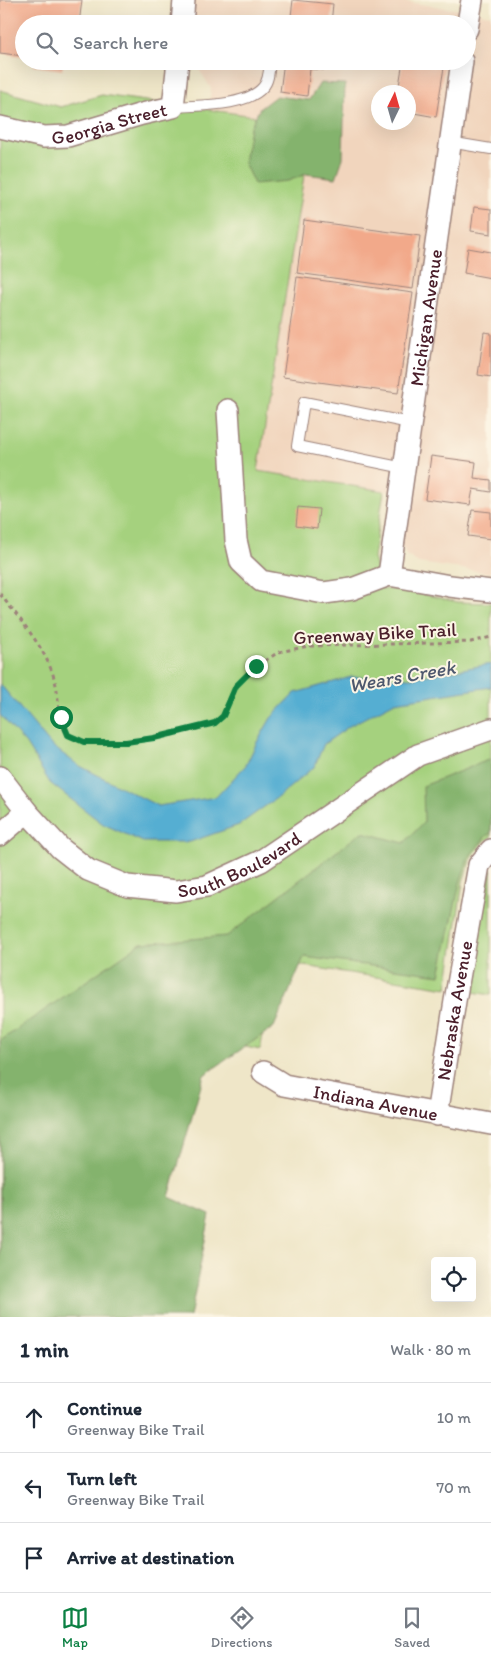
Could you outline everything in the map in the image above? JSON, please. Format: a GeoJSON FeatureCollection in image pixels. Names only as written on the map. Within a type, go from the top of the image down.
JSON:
{"type":"FeatureCollection","features":[{"type":"Feature","properties":{"kind":"street"},"geometry":{"type":"LineString","coordinates":[[183,15],[184,0]]}},
{"type":"Feature","properties":{"kind":"street"},"geometry":{"type":"LineString","coordinates":[[469,15],[472,0]]}},
{"type":"Feature","properties":{"kind":"street","name":"Georgia Street"},"geometry":{"type":"LineString","coordinates":[[0,127],[44,137],[68,136],[134,116],[173,107],[177,70]]}},
{"type":"Feature","properties":{"kind":"street","name":"Michigan Avenue"},"geometry":{"type":"LineString","coordinates":[[388,575],[461,70]]}},
{"type":"Feature","properties":{"kind":"street"},"geometry":{"type":"LineString","coordinates":[[228,410],[236,540],[241,562],[261,581],[324,593],[352,589],[388,575],[491,591]]}},
{"type":"Feature","properties":{"kind":"street","name":"South Boulevard"},"geometry":{"type":"LineString","coordinates":[[0,777],[27,812],[60,848],[88,870],[127,886],[176,891],[207,886],[261,861],[418,755],[491,728]]}},
{"type":"Feature","properties":{"kind":"street"},"geometry":{"type":"LineString","coordinates":[[0,835],[27,812]]}},
{"type":"Feature","properties":{"kind":"street","name":"Nebraska Avenue"},"geometry":{"type":"LineString","coordinates":[[437,1115],[479,865],[491,850]]}},
{"type":"Feature","properties":{"kind":"street","name":"Indiana Avenue"},"geometry":{"type":"LineString","coordinates":[[263,1072],[284,1085],[491,1124]]}},
{"type":"Feature","properties":{"kind":"lane"},"geometry":{"type":"LineString","coordinates":[[173,107],[221,103],[252,96],[265,86],[269,70]]}},
{"type":"Feature","properties":{"kind":"lane"},"geometry":{"type":"LineString","coordinates":[[450,142],[491,149]]}},
{"type":"Feature","properties":{"kind":"lane"},"geometry":{"type":"LineString","coordinates":[[404,468],[297,446],[304,402],[410,423]]}},
{"type":"Feature","properties":{"kind":"path","name":"Greenway Bike Trail"},"geometry":{"type":"LineString","coordinates":[[0,594],[33,637],[46,659],[55,681],[64,728],[68,735],[84,742],[126,742],[154,738],[215,723],[223,716],[236,686],[256,666],[279,652],[309,646],[470,642],[491,637]]}},
{"type":"Feature","properties":{"kind":"shaded area"},"geometry":{"type":"Polygon","coordinates":[[[195,0],[395,0],[491,15],[491,573],[419,563],[406,555],[401,544],[408,494],[258,471],[312,124],[208,110],[211,88],[199,70],[476,70],[476,15],[194,15],[195,0]]]}},
{"type":"Feature","properties":{"kind":"green space"},"geometry":{"type":"Polygon","coordinates":[[[320,83],[345,84],[343,158],[336,178],[306,174],[288,181],[254,184],[244,163],[250,127],[260,108],[276,96],[309,100],[320,83]]]}},
{"type":"Feature","properties":{"kind":"green space"},"geometry":{"type":"Polygon","coordinates":[[[0,90],[61,107],[102,95],[312,124],[258,471],[384,491],[373,558],[383,589],[404,590],[458,602],[491,603],[491,837],[486,840],[471,858],[463,881],[447,988],[278,962],[260,1050],[199,1037],[58,1317],[0,1317],[0,90]]]}},
{"type":"Feature","properties":{"kind":"green space"},"geometry":{"type":"Polygon","coordinates":[[[491,759],[491,833],[486,836],[469,857],[460,882],[440,975],[304,957],[274,1027],[204,1075],[169,1197],[210,1215],[190,1317],[0,1317],[0,1041],[141,943],[227,936],[362,832],[404,843],[424,822],[423,786],[491,759]]]}},
{"type":"Feature","properties":{"kind":"green space"},"geometry":{"type":"Polygon","coordinates":[[[491,868],[491,995],[467,991],[491,868]]]}},
{"type":"Feature","properties":{"kind":"water"},"geometry":{"type":"Polygon","coordinates":[[[491,664],[491,687],[395,702],[351,725],[324,744],[314,767],[278,797],[239,825],[190,842],[143,842],[103,824],[50,783],[26,744],[0,715],[0,684],[51,745],[78,765],[158,806],[216,797],[246,765],[271,718],[295,693],[351,677],[411,678],[491,664]]]}},
{"type":"Feature","properties":{"kind":"building"},"geometry":{"type":"Polygon","coordinates":[[[0,0],[82,0],[80,15],[15,15],[15,55],[0,53],[0,0]]]}},
{"type":"Feature","properties":{"kind":"building"},"geometry":{"type":"Polygon","coordinates":[[[293,0],[333,4],[332,15],[291,15],[293,0]]]}},
{"type":"Feature","properties":{"kind":"building"},"geometry":{"type":"Polygon","coordinates":[[[283,70],[310,70],[307,96],[280,92],[283,70]]]}},
{"type":"Feature","properties":{"kind":"building"},"geometry":{"type":"Polygon","coordinates":[[[402,70],[444,70],[436,117],[416,113],[416,85],[399,85],[402,70]]]}},
{"type":"Feature","properties":{"kind":"building"},"geometry":{"type":"Polygon","coordinates":[[[474,207],[491,209],[491,234],[471,231],[474,207]]]}},
{"type":"Feature","properties":{"kind":"building"},"geometry":{"type":"Polygon","coordinates":[[[304,220],[420,236],[413,289],[297,273],[304,220]]]}},
{"type":"Feature","properties":{"kind":"building"},"geometry":{"type":"Polygon","coordinates":[[[468,248],[491,252],[491,278],[464,273],[468,248]]]}},
{"type":"Feature","properties":{"kind":"building"},"geometry":{"type":"Polygon","coordinates":[[[297,277],[413,293],[398,393],[283,377],[297,277]]]}},
{"type":"Feature","properties":{"kind":"building"},"geometry":{"type":"Polygon","coordinates":[[[484,332],[491,333],[491,377],[478,375],[484,332]]]}},
{"type":"Feature","properties":{"kind":"building"},"geometry":{"type":"Polygon","coordinates":[[[431,456],[476,462],[474,478],[491,480],[491,492],[473,489],[470,505],[425,499],[431,456]]]}},
{"type":"Feature","properties":{"kind":"building"},"geometry":{"type":"Polygon","coordinates":[[[298,507],[319,509],[317,529],[296,526],[298,507]]]}},
{"type":"Feature","properties":{"kind":"building"},"geometry":{"type":"Polygon","coordinates":[[[472,510],[491,512],[491,539],[468,536],[472,510]]]}},
{"type":"Feature","properties":{"kind":"route"},"geometry":{"type":"LineString","coordinates":[[61,717],[68,735],[84,742],[126,742],[154,738],[205,726],[215,723],[223,716],[236,686],[256,666]]}},
{"type":"Feature","properties":{"kind":"water label","name":"Wears Creek"},"geometry":{"type":"Point","coordinates":[402,676]}}]}
